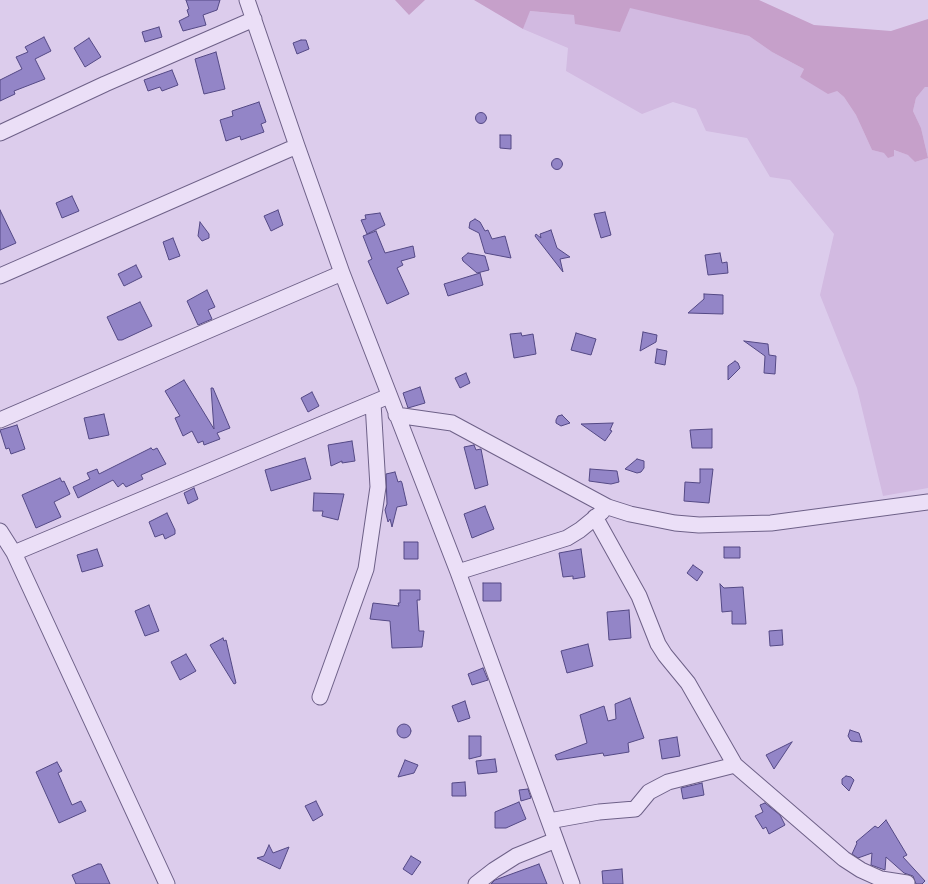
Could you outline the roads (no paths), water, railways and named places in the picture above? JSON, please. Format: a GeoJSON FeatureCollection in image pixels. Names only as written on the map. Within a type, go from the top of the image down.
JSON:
{"type":"FeatureCollection","features":[{"type":"Feature","properties":{"kind":"street"},"geometry":{"type":"LineString","coordinates":[[247,0],[342,273],[458,572],[572,884]]}},
{"type":"Feature","properties":{"kind":"street"},"geometry":{"type":"LineString","coordinates":[[0,133],[105,84],[254,19]]}},
{"type":"Feature","properties":{"kind":"street"},"geometry":{"type":"LineString","coordinates":[[0,276],[297,146]]}},
{"type":"Feature","properties":{"kind":"street"},"geometry":{"type":"LineString","coordinates":[[0,420],[342,273]]}},
{"type":"Feature","properties":{"kind":"street"},"geometry":{"type":"LineString","coordinates":[[14,553],[389,396]]}},
{"type":"Feature","properties":{"kind":"street"},"geometry":{"type":"LineString","coordinates":[[320,697],[366,569],[378,487],[373,403]]}},
{"type":"Feature","properties":{"kind":"street"},"geometry":{"type":"LineString","coordinates":[[396,415],[452,423],[608,507],[630,514],[675,523],[699,525],[772,522],[928,502]]}},
{"type":"Feature","properties":{"kind":"street"},"geometry":{"type":"LineString","coordinates":[[458,572],[567,538],[608,507]]}},
{"type":"Feature","properties":{"kind":"street"},"geometry":{"type":"LineString","coordinates":[[595,518],[639,596],[658,644],[665,656],[688,683],[735,765],[844,859],[861,870],[881,879],[907,883]]}},
{"type":"Feature","properties":{"kind":"street"},"geometry":{"type":"LineString","coordinates":[[0,531],[14,553],[167,884]]}},
{"type":"Feature","properties":{"kind":"street"},"geometry":{"type":"LineString","coordinates":[[549,820],[600,812],[635,809],[649,792],[668,782],[735,765]]}},
{"type":"Feature","properties":{"kind":"street"},"geometry":{"type":"LineString","coordinates":[[476,884],[516,856],[556,840]]}}]}
